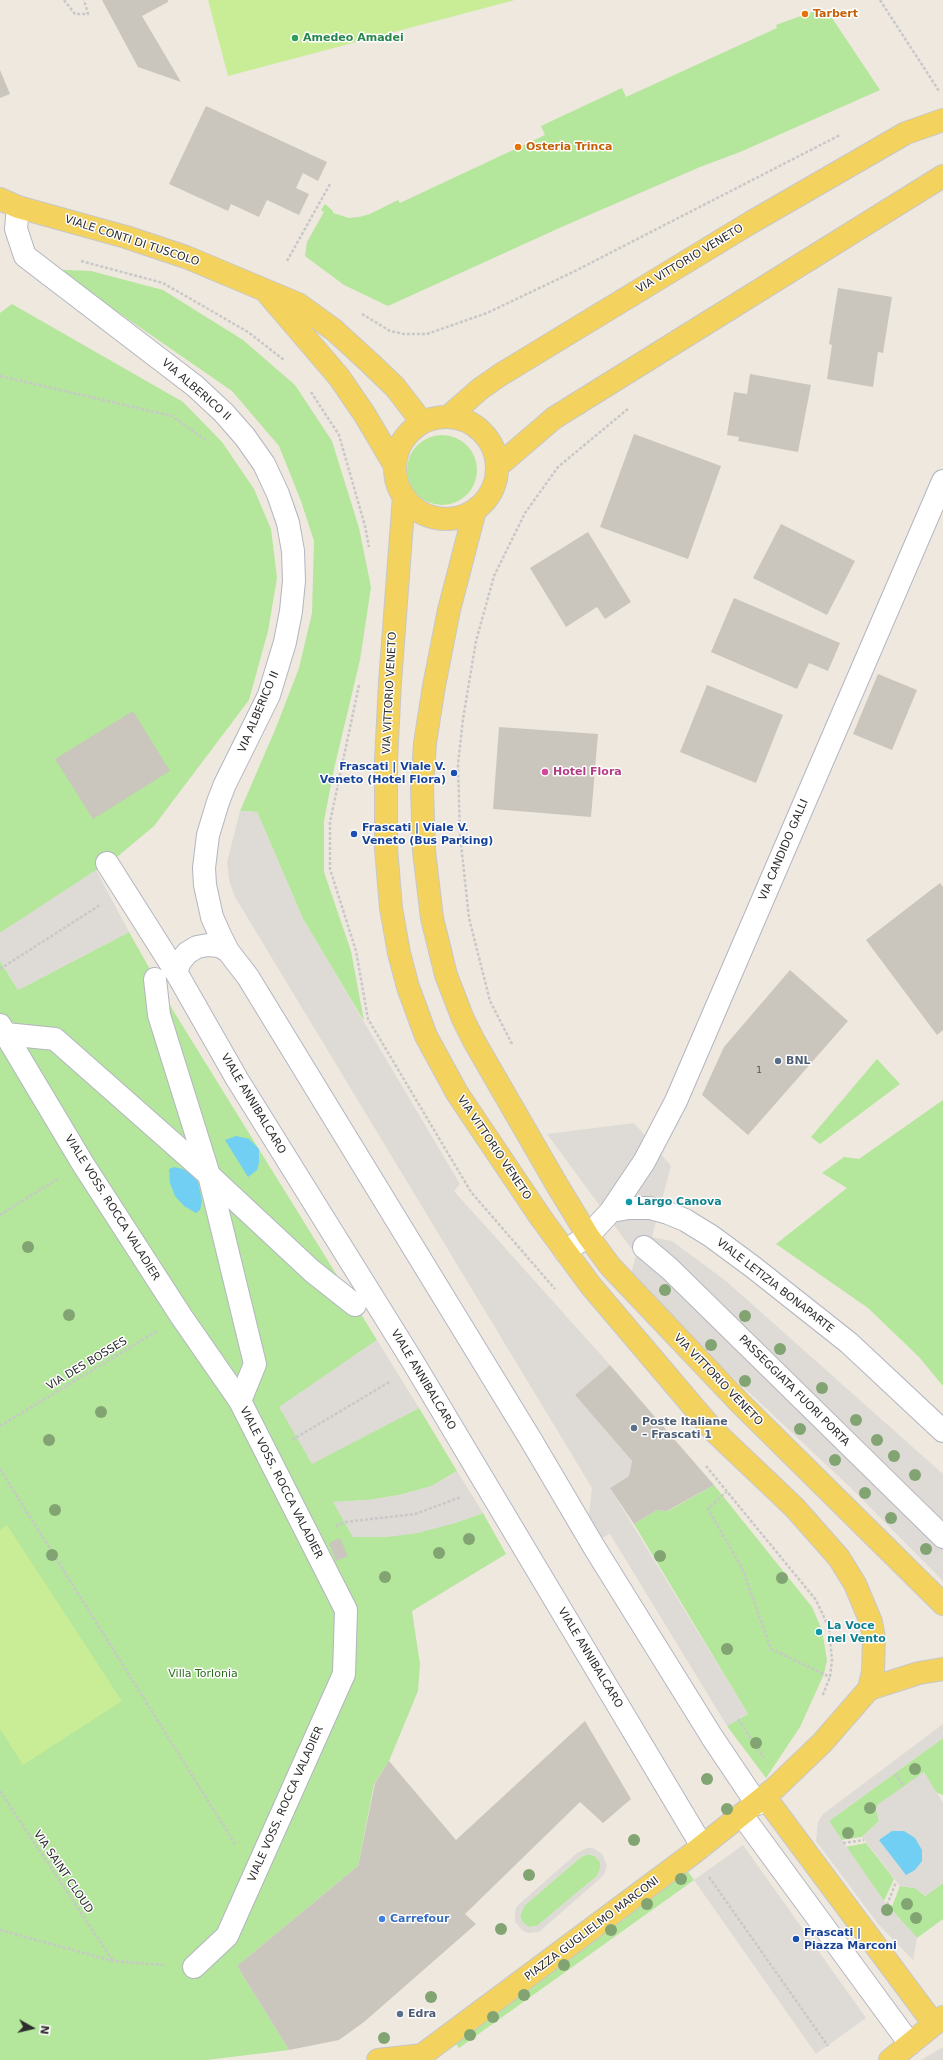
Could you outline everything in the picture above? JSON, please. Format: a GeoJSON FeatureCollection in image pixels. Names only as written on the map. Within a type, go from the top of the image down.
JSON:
{"type":"FeatureCollection","features":[{"type":"Feature","properties":{"kind":"main road","name":"VIA VITTORIO VENETO"},"geometry":{"type":"LineString","coordinates":[[448,417],[480,389],[500,375],[750,223],[906,133],[943,120]]}},
{"type":"Feature","properties":{"kind":"main road"},"geometry":{"type":"LineString","coordinates":[[497,467],[554,418],[943,176]]}},
{"type":"Feature","properties":{"kind":"main road","name":"VIALE CONTI DI TUSCOLO"},"geometry":{"type":"LineString","coordinates":[[9,203],[158,248],[263,288],[298,304],[334,330],[395,387],[422,422]]}},
{"type":"Feature","properties":{"kind":"main road"},"geometry":{"type":"LineString","coordinates":[[263,288],[339,377],[365,415],[395,466]]}},
{"type":"Feature","properties":{"kind":"main road"},"geometry":{"type":"LineString","coordinates":[[448,417],[462,419],[482,431],[495,454],[497,467],[496,480],[483,503],[475,510],[462,516],[438,519],[414,508],[404,496],[397,482],[395,466],[399,449],[408,434],[422,422],[435,418],[448,417]]}},
{"type":"Feature","properties":{"kind":"main road","name":"VIA VITTORIO VENETO"},"geometry":{"type":"LineString","coordinates":[[404,496],[390,682],[386,761],[388,881],[397,947],[416,1010],[426,1036],[457,1093],[564,1251],[682,1395],[724,1441],[794,1508],[839,1558],[855,1584],[871,1622],[874,1638],[872,1672],[869,1689]]}},
{"type":"Feature","properties":{"kind":"main road","name":"VIA VITTORIO VENETO"},"geometry":{"type":"LineString","coordinates":[[475,510],[449,610],[425,743],[423,830],[432,918],[446,975],[472,1036],[588,1236],[610,1266],[629,1288],[740,1403],[943,1604]]}},
{"type":"Feature","properties":{"kind":"main road","name":"PIAZZA GUGLIELMO MARCONI"},"geometry":{"type":"LineString","coordinates":[[424,2057],[750,1809],[822,1743],[869,1689],[897,1679],[941,1670]]}},
{"type":"Feature","properties":{"kind":"main road"},"geometry":{"type":"LineString","coordinates":[[750,1809],[939,2020],[901,2051]]}},
{"type":"Feature","properties":{"kind":"main road"},"geometry":{"type":"LineString","coordinates":[[378,2060],[424,2057]]}},
{"type":"Feature","properties":{"kind":"street","name":"VIA ALBERICO II"},"geometry":{"type":"LineString","coordinates":[[9,203],[25,256],[195,386],[224,413],[245,437],[264,464],[278,494],[288,523],[293,552],[294,581],[291,611],[285,642],[275,677],[262,711],[218,802],[206,849],[205,879],[208,901],[212,917],[228,951]]}},
{"type":"Feature","properties":{"kind":"street","name":"VIA CANDIDO GALLI"},"geometry":{"type":"LineString","coordinates":[[611,1211],[644,1162],[676,1101],[943,481]]}},
{"type":"Feature","properties":{"kind":"street","name":"VIALE ANNIBALCARO"},"geometry":{"type":"LineString","coordinates":[[107,863],[176,972],[237,1079],[413,1362],[702,1846]]}},
{"type":"Feature","properties":{"kind":"street"},"geometry":{"type":"LineString","coordinates":[[176,972],[180,962],[187,953],[197,947],[208,945],[219,946],[228,951],[248,977],[611,1574],[712,1737],[750,1809],[901,2051]]}},
{"type":"Feature","properties":{"kind":"street"},"geometry":{"type":"LineString","coordinates":[[155,979],[159,1015],[209,1175],[255,1364],[240,1401]]}},
{"type":"Feature","properties":{"kind":"street"},"geometry":{"type":"LineString","coordinates":[[3,1030],[55,1039],[209,1175],[312,1271],[355,1305]]}},
{"type":"Feature","properties":{"kind":"street","name":"VIALE VOSS. ROCCA VALADIER"},"geometry":{"type":"LineString","coordinates":[[3,1030],[83,1164],[181,1316],[240,1401],[346,1610],[344,1674],[226,1936],[194,1967]]}},
{"type":"Feature","properties":{"kind":"street","name":"VIALE LETIZIA BONAPARTE"},"geometry":{"type":"LineString","coordinates":[[611,1211],[650,1208],[685,1220],[711,1236],[849,1343],[943,1431]]}},
{"type":"Feature","properties":{"kind":"street"},"geometry":{"type":"LineString","coordinates":[[564,1251],[588,1236],[611,1211]]}},
{"type":"Feature","properties":{"kind":"street","name":"PASSEGGIATA FUORI PORTA"},"geometry":{"type":"LineString","coordinates":[[644,1247],[670,1269],[943,1537]]}},
{"type":"Feature","properties":{"kind":"path"},"geometry":{"type":"LineString","coordinates":[[64,0],[75,14],[88,14],[84,0]]}},
{"type":"Feature","properties":{"kind":"path"},"geometry":{"type":"LineString","coordinates":[[880,0],[937,88]]}},
{"type":"Feature","properties":{"kind":"path"},"geometry":{"type":"LineString","coordinates":[[360,312],[390,331],[404,334],[427,334],[487,313],[573,272],[843,133]]}},
{"type":"Feature","properties":{"kind":"path"},"geometry":{"type":"LineString","coordinates":[[287,261],[330,184]]}},
{"type":"Feature","properties":{"kind":"path"},"geometry":{"type":"LineString","coordinates":[[0,376],[172,416],[212,444]]}},
{"type":"Feature","properties":{"kind":"path"},"geometry":{"type":"LineString","coordinates":[[515,1051],[490,1001],[469,918],[460,835],[458,764],[462,719],[476,641],[494,576],[525,514],[558,467],[634,404]]}},
{"type":"Feature","properties":{"kind":"path"},"geometry":{"type":"LineString","coordinates":[[0,970],[104,902]]}},
{"type":"Feature","properties":{"kind":"path"},"geometry":{"type":"LineString","coordinates":[[0,1215],[83,1164]]}},
{"type":"Feature","properties":{"kind":"path","name":"VIA DES BOSSES"},"geometry":{"type":"LineString","coordinates":[[0,1426],[181,1316]]}},
{"type":"Feature","properties":{"kind":"path"},"geometry":{"type":"LineString","coordinates":[[297,1438],[392,1380]]}},
{"type":"Feature","properties":{"kind":"path"},"geometry":{"type":"LineString","coordinates":[[0,1468],[254,1874]]}},
{"type":"Feature","properties":{"kind":"path"},"geometry":{"type":"LineString","coordinates":[[727,1491],[708,1509],[742,1568],[771,1649],[830,1677]]}},
{"type":"Feature","properties":{"kind":"path"},"geometry":{"type":"LineString","coordinates":[[345,1522],[415,1514],[464,1496]]}},
{"type":"Feature","properties":{"kind":"path"},"geometry":{"type":"LineString","coordinates":[[895,1774],[904,1786]]}},
{"type":"Feature","properties":{"kind":"path","name":"VIA SAINT CLOUD"},"geometry":{"type":"LineString","coordinates":[[0,1791],[113,1961]]}},
{"type":"Feature","properties":{"kind":"path"},"geometry":{"type":"LineString","coordinates":[[843,1843],[864,1840]]}},
{"type":"Feature","properties":{"kind":"path"},"geometry":{"type":"LineString","coordinates":[[705,1871],[828,2046]]}},
{"type":"Feature","properties":{"kind":"path"},"geometry":{"type":"LineString","coordinates":[[887,1905],[896,1882]]}},
{"type":"Feature","properties":{"kind":"path"},"geometry":{"type":"LineString","coordinates":[[0,1930],[113,1961],[194,1967]]}},
{"type":"Feature","properties":{"kind":"green space","name":"Amedeo Amadei"},"geometry":{"type":"Polygon","coordinates":[[[208,0],[515,0],[228,76],[208,0]]]}},
{"type":"Feature","properties":{"kind":"green space"},"geometry":{"type":"Polygon","coordinates":[[[820,9],[830,15],[880,90],[740,152],[700,167],[566,225],[388,306],[344,285],[305,256],[307,242],[324,212],[321,210],[325,204],[333,211],[333,213],[349,218],[370,214],[398,200],[400,203],[545,135],[541,126],[622,88],[626,97],[777,28],[776,25],[820,9]]]}},
{"type":"Feature","properties":{"kind":"green space"},"geometry":{"type":"Polygon","coordinates":[[[43,269],[91,271],[163,290],[243,340],[295,385],[332,441],[359,528],[371,587],[360,660],[334,769],[324,821],[324,872],[351,951],[364,1021],[303,919],[257,812],[240,811],[275,730],[299,668],[312,613],[314,541],[301,501],[279,446],[232,391],[109,306],[43,269]]]}},
{"type":"Feature","properties":{"kind":"green space"},"geometry":{"type":"Polygon","coordinates":[[[12,304],[183,402],[222,442],[254,489],[271,529],[277,578],[268,631],[249,700],[154,826],[117,857],[0,933],[0,313],[12,304]]]}},
{"type":"Feature","properties":{"kind":"green space"},"geometry":{"type":"Polygon","coordinates":[[[435,435],[449,435],[462,441],[471,450],[475,456],[477,470],[475,484],[467,495],[456,503],[449,505],[435,505],[428,503],[417,495],[409,484],[407,477],[407,463],[409,456],[417,445],[428,437],[435,435]]]}},
{"type":"Feature","properties":{"kind":"green space","name":"Villa Torlonia"},"geometry":{"type":"Polygon","coordinates":[[[129,932],[174,1012],[377,1340],[280,1407],[312,1463],[419,1408],[457,1471],[432,1486],[400,1495],[368,1500],[334,1502],[353,1537],[452,1524],[483,1513],[506,1554],[412,1611],[420,1664],[418,1691],[389,1761],[374,1784],[358,1866],[237,1966],[289,2050],[206,2060],[0,2060],[0,961],[18,990],[129,932]]]}},
{"type":"Feature","properties":{"kind":"green space"},"geometry":{"type":"Polygon","coordinates":[[[877,1059],[900,1084],[820,1144],[811,1137],[877,1059]]]}},
{"type":"Feature","properties":{"kind":"green space"},"geometry":{"type":"Polygon","coordinates":[[[943,1100],[943,1386],[919,1357],[868,1308],[776,1244],[847,1188],[822,1173],[844,1157],[859,1159],[943,1100]]]}},
{"type":"Feature","properties":{"kind":"green space"},"geometry":{"type":"Polygon","coordinates":[[[714,1485],[812,1607],[822,1630],[827,1660],[824,1674],[800,1727],[766,1778],[727,1726],[748,1714],[634,1524],[657,1510],[668,1511],[714,1485]]]}},
{"type":"Feature","properties":{"kind":"green space"},"geometry":{"type":"Polygon","coordinates":[[[7,1525],[122,1701],[23,1765],[0,1729],[0,1530],[7,1525]]]}},
{"type":"Feature","properties":{"kind":"green space"},"geometry":{"type":"Polygon","coordinates":[[[943,1738],[943,1795],[935,1792],[924,1772],[876,1809],[879,1821],[862,1837],[841,1840],[829,1821],[943,1738]]]}},
{"type":"Feature","properties":{"kind":"green space"},"geometry":{"type":"Polygon","coordinates":[[[866,1843],[894,1879],[884,1901],[845,1847],[866,1843]]]}},
{"type":"Feature","properties":{"kind":"green space"},"geometry":{"type":"Polygon","coordinates":[[[588,1854],[595,1856],[600,1862],[600,1869],[597,1876],[537,1926],[529,1927],[523,1923],[520,1916],[524,1906],[581,1857],[588,1854]]]}},
{"type":"Feature","properties":{"kind":"green space"},"geometry":{"type":"Polygon","coordinates":[[[686,1869],[694,1880],[459,2048],[454,2041],[686,1869]]]}},
{"type":"Feature","properties":{"kind":"green space"},"geometry":{"type":"Polygon","coordinates":[[[943,1883],[943,1919],[917,1938],[891,1909],[900,1886],[915,1888],[925,1896],[943,1883]]]}},
{"type":"Feature","properties":{"kind":"shaded area"},"geometry":{"type":"Polygon","coordinates":[[[240,811],[257,812],[303,919],[460,1184],[454,1191],[610,1365],[575,1395],[632,1461],[629,1476],[610,1488],[748,1714],[727,1726],[610,1534],[598,1540],[589,1514],[592,1488],[235,897],[229,880],[227,862],[240,811]]]}},
{"type":"Feature","properties":{"kind":"shaded area"},"geometry":{"type":"Polygon","coordinates":[[[96,870],[129,932],[18,990],[0,961],[0,933],[96,870]]]}},
{"type":"Feature","properties":{"kind":"shaded area"},"geometry":{"type":"Polygon","coordinates":[[[634,1123],[671,1166],[652,1237],[672,1241],[726,1281],[943,1474],[943,1581],[851,1488],[658,1307],[630,1278],[636,1255],[547,1134],[634,1123]]]}},
{"type":"Feature","properties":{"kind":"shaded area"},"geometry":{"type":"Polygon","coordinates":[[[377,1340],[419,1408],[312,1464],[279,1407],[377,1340]]]}},
{"type":"Feature","properties":{"kind":"shaded area"},"geometry":{"type":"Polygon","coordinates":[[[457,1471],[483,1513],[452,1524],[418,1533],[387,1537],[353,1537],[333,1502],[368,1500],[400,1495],[432,1486],[457,1471]]]}},
{"type":"Feature","properties":{"kind":"shaded area"},"geometry":{"type":"Polygon","coordinates":[[[943,1724],[943,1738],[829,1821],[884,1901],[917,1938],[913,1960],[879,1925],[816,1841],[818,1822],[823,1814],[943,1724]]]}},
{"type":"Feature","properties":{"kind":"shaded area"},"geometry":{"type":"Polygon","coordinates":[[[924,1772],[943,1803],[943,1883],[925,1896],[915,1888],[900,1886],[862,1837],[879,1821],[876,1809],[877,1805],[924,1772]]]}},
{"type":"Feature","properties":{"kind":"shaded area"},"geometry":{"type":"Polygon","coordinates":[[[743,1845],[866,2018],[816,2054],[694,1880],[743,1845]]]}},
{"type":"Feature","properties":{"kind":"shaded area"},"geometry":{"type":"Polygon","coordinates":[[[587,1848],[593,1848],[602,1854],[607,1865],[604,1875],[539,1932],[528,1933],[523,1931],[515,1922],[515,1911],[517,1906],[577,1853],[587,1848]],[[588,1854],[581,1857],[524,1906],[520,1916],[523,1923],[529,1927],[537,1926],[597,1876],[600,1869],[600,1862],[595,1856],[588,1854]]]}},
{"type":"Feature","properties":{"kind":"shaded area"},"geometry":{"type":"Polygon","coordinates":[[[943,2047],[943,2060],[921,2060],[943,2047]]]}},
{"type":"Feature","properties":{"kind":"water"},"geometry":{"type":"Polygon","coordinates":[[[236,1136],[249,1139],[259,1149],[259,1163],[257,1170],[248,1177],[225,1140],[236,1136]]]}},
{"type":"Feature","properties":{"kind":"water"},"geometry":{"type":"Polygon","coordinates":[[[174,1167],[183,1169],[192,1175],[198,1182],[202,1201],[200,1210],[196,1213],[184,1206],[175,1196],[170,1183],[169,1169],[174,1167]]]}},
{"type":"Feature","properties":{"kind":"water"},"geometry":{"type":"Polygon","coordinates":[[[892,1831],[904,1831],[915,1838],[922,1850],[922,1861],[915,1870],[906,1875],[879,1840],[892,1831]]]}},
{"type":"Feature","properties":{"kind":"building"},"geometry":{"type":"Polygon","coordinates":[[[102,0],[168,0],[168,2],[142,16],[181,82],[138,67],[102,0]]]}},
{"type":"Feature","properties":{"kind":"building"},"geometry":{"type":"Polygon","coordinates":[[[0,70],[10,94],[0,98],[0,70]]]}},
{"type":"Feature","properties":{"kind":"building"},"geometry":{"type":"Polygon","coordinates":[[[206,106],[327,162],[318,181],[303,173],[296,188],[309,194],[299,215],[267,200],[259,217],[231,204],[228,211],[169,184],[206,106]]]}},
{"type":"Feature","properties":{"kind":"building"},"geometry":{"type":"Polygon","coordinates":[[[838,288],[892,297],[883,353],[878,352],[873,387],[827,379],[832,345],[829,344],[838,288]]]}},
{"type":"Feature","properties":{"kind":"building"},"geometry":{"type":"Polygon","coordinates":[[[750,374],[811,385],[798,452],[738,441],[739,437],[727,435],[734,392],[747,394],[750,374]]]}},
{"type":"Feature","properties":{"kind":"building"},"geometry":{"type":"Polygon","coordinates":[[[634,434],[721,466],[688,559],[600,527],[634,434]]]}},
{"type":"Feature","properties":{"kind":"building"},"geometry":{"type":"Polygon","coordinates":[[[781,524],[855,561],[827,615],[753,578],[781,524]]]}},
{"type":"Feature","properties":{"kind":"building"},"geometry":{"type":"Polygon","coordinates":[[[588,532],[631,602],[605,619],[597,607],[566,627],[530,568],[588,532]]]}},
{"type":"Feature","properties":{"kind":"building"},"geometry":{"type":"Polygon","coordinates":[[[734,598],[840,643],[828,671],[809,663],[797,689],[711,652],[734,598]]]}},
{"type":"Feature","properties":{"kind":"building"},"geometry":{"type":"Polygon","coordinates":[[[878,674],[917,690],[892,750],[853,734],[878,674]]]}},
{"type":"Feature","properties":{"kind":"building"},"geometry":{"type":"Polygon","coordinates":[[[707,685],[783,715],[756,783],[680,752],[707,685]]]}},
{"type":"Feature","properties":{"kind":"building"},"geometry":{"type":"Polygon","coordinates":[[[133,711],[170,771],[93,819],[55,759],[133,711]]]}},
{"type":"Feature","properties":{"kind":"building","name":"Hotel Flora"},"geometry":{"type":"Polygon","coordinates":[[[499,727],[598,734],[591,817],[493,809],[499,727]]]}},
{"type":"Feature","properties":{"kind":"building"},"geometry":{"type":"Polygon","coordinates":[[[940,883],[943,887],[943,1030],[937,1035],[866,940],[940,883]]]}},
{"type":"Feature","properties":{"kind":"building"},"geometry":{"type":"Polygon","coordinates":[[[790,970],[848,1021],[748,1135],[702,1095],[724,1047],[790,970]]]}},
{"type":"Feature","properties":{"kind":"building","name":"Poste Italiane – Frascati 1"},"geometry":{"type":"Polygon","coordinates":[[[610,1365],[714,1485],[667,1511],[657,1510],[634,1524],[610,1488],[629,1476],[632,1461],[575,1395],[610,1365]]]}},
{"type":"Feature","properties":{"kind":"building"},"geometry":{"type":"Polygon","coordinates":[[[340,1538],[348,1556],[336,1561],[329,1543],[340,1538]]]}},
{"type":"Feature","properties":{"kind":"building","name":"Carrefour"},"geometry":{"type":"Polygon","coordinates":[[[585,1721],[631,1799],[603,1823],[580,1802],[465,1914],[476,1924],[364,2022],[339,2040],[289,2050],[237,1966],[358,1866],[375,1783],[389,1761],[456,1840],[585,1721]]]}},
{"type":"Feature","properties":{"kind":"place","name":"Tarbert"},"geometry":{"type":"Point","coordinates":[805,14]}},
{"type":"Feature","properties":{"kind":"place","name":"Amedeo Amadei"},"geometry":{"type":"Point","coordinates":[295,38]}},
{"type":"Feature","properties":{"kind":"place","name":"Osteria Trinca"},"geometry":{"type":"Point","coordinates":[518,147]}},
{"type":"Feature","properties":{"kind":"place","name":"Hotel Flora"},"geometry":{"type":"Point","coordinates":[545,772]}},
{"type":"Feature","properties":{"kind":"place","name":"Frascati | Viale V. Veneto (Hotel Flora)"},"geometry":{"type":"Point","coordinates":[454,773]}},
{"type":"Feature","properties":{"kind":"place","name":"Frascati | Viale V. Veneto (Bus Parking)"},"geometry":{"type":"Point","coordinates":[354,834]}},
{"type":"Feature","properties":{"kind":"place","name":"BNL"},"geometry":{"type":"Point","coordinates":[778,1061]}},
{"type":"Feature","properties":{"kind":"place","name":"Largo Canova"},"geometry":{"type":"Point","coordinates":[629,1202]}},
{"type":"Feature","properties":{"kind":"place","name":"Poste Italiane – Frascati 1"},"geometry":{"type":"Point","coordinates":[634,1428]}},
{"type":"Feature","properties":{"kind":"place","name":"La Voce nel Vento"},"geometry":{"type":"Point","coordinates":[819,1632]}},
{"type":"Feature","properties":{"kind":"place","name":"Carrefour"},"geometry":{"type":"Point","coordinates":[382,1919]}},
{"type":"Feature","properties":{"kind":"place","name":"Frascati | Piazza Marconi"},"geometry":{"type":"Point","coordinates":[796,1939]}},
{"type":"Feature","properties":{"kind":"place","name":"Edra"},"geometry":{"type":"Point","coordinates":[400,2014]}}]}
